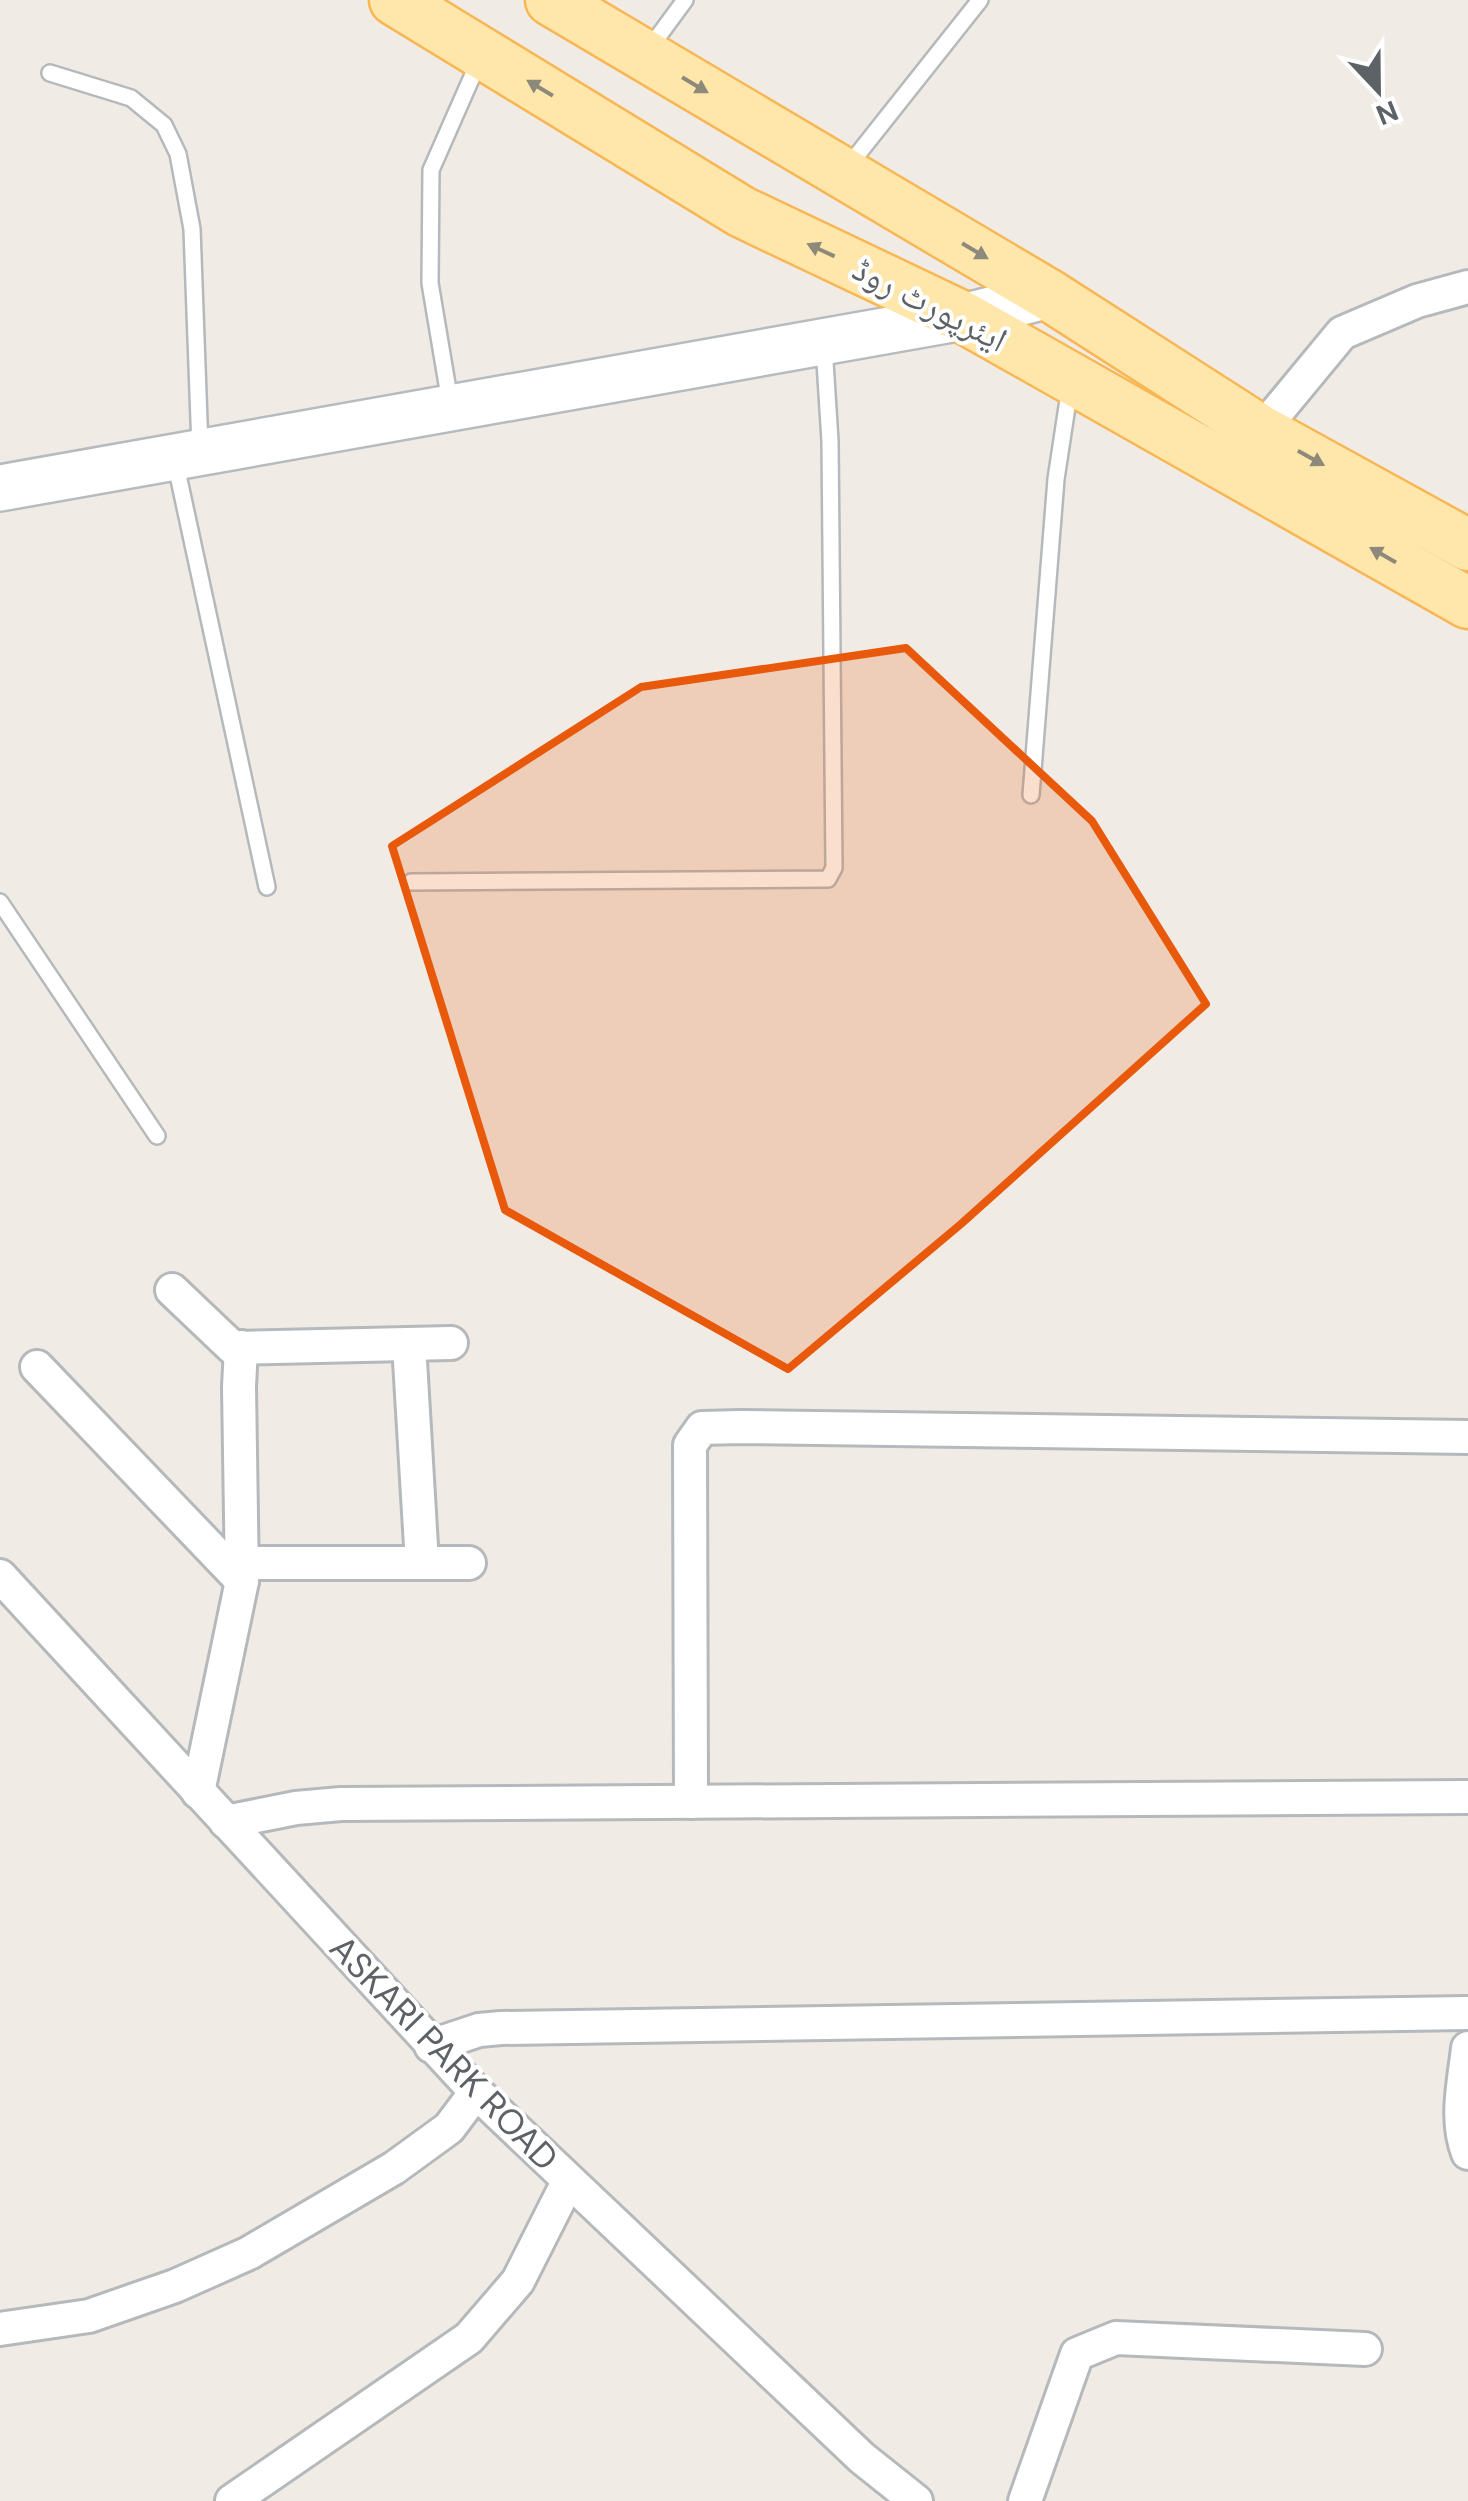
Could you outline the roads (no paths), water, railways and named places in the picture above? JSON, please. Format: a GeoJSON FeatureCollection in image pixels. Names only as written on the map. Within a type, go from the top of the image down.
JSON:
{"type":"FeatureCollection","features":[{"type":"Feature","properties":{"kind":"main road","name":"ایئرپورٹ روڈ"},"geometry":{"type":"LineString","coordinates":[[395,0],[742,212],[963,317],[1468,603]]}},
{"type":"Feature","properties":{"kind":"main road","name":"ایئرپورٹ روڈ"},"geometry":{"type":"LineString","coordinates":[[551,0],[1049,295],[1261,431],[1468,544]]}},
{"type":"Feature","properties":{"kind":"street"},"geometry":{"type":"LineString","coordinates":[[1261,431],[1342,333],[1417,301],[1468,287]]}},
{"type":"Feature","properties":{"kind":"street"},"geometry":{"type":"LineString","coordinates":[[0,488],[963,317],[1049,295]]}},
{"type":"Feature","properties":{"kind":"street"},"geometry":{"type":"LineString","coordinates":[[172,1290],[232,1348],[451,1343]]}},
{"type":"Feature","properties":{"kind":"street"},"geometry":{"type":"LineString","coordinates":[[409,1344],[422,1563]]}},
{"type":"Feature","properties":{"kind":"street"},"geometry":{"type":"LineString","coordinates":[[198,1792],[242,1572],[238,1387],[241,1347]]}},
{"type":"Feature","properties":{"kind":"street"},"geometry":{"type":"LineString","coordinates":[[37,1366],[242,1572],[469,1563]]}},
{"type":"Feature","properties":{"kind":"street"},"geometry":{"type":"LineString","coordinates":[[692,1802],[690,1444],[702,1428],[1468,1436]]}},
{"type":"Feature","properties":{"kind":"street","name":"ASKARI PARK ROAD"},"geometry":{"type":"LineString","coordinates":[[0,1576],[476,2092],[862,2458],[916,2501]]}},
{"type":"Feature","properties":{"kind":"street"},"geometry":{"type":"LineString","coordinates":[[226,1822],[296,1808],[341,1804],[1468,1798]]}},
{"type":"Feature","properties":{"kind":"street"},"geometry":{"type":"LineString","coordinates":[[431,2046],[479,2030],[501,2028],[1468,2014]]}},
{"type":"Feature","properties":{"kind":"street"},"geometry":{"type":"LineString","coordinates":[[1468,2048],[1460,2116],[1461,2135],[1468,2153]]}},
{"type":"Feature","properties":{"kind":"street"},"geometry":{"type":"LineString","coordinates":[[0,2330],[89,2316],[175,2286],[248,2253],[394,2168],[449,2128],[476,2092]]}},
{"type":"Feature","properties":{"kind":"street"},"geometry":{"type":"LineString","coordinates":[[232,2501],[468,2338],[518,2280],[568,2182]]}},
{"type":"Feature","properties":{"kind":"street"},"geometry":{"type":"LineString","coordinates":[[1024,2501],[1077,2354],[1116,2338],[1364,2349]]}},
{"type":"Feature","properties":{"kind":"lane"},"geometry":{"type":"LineString","coordinates":[[644,56],[685,0]]}},
{"type":"Feature","properties":{"kind":"lane"},"geometry":{"type":"LineString","coordinates":[[843,173],[980,0]]}},
{"type":"Feature","properties":{"kind":"lane"},"geometry":{"type":"LineString","coordinates":[[452,408],[430,282],[431,170],[482,53]]}},
{"type":"Feature","properties":{"kind":"lane"},"geometry":{"type":"LineString","coordinates":[[50,73],[130,98],[164,125],[178,154],[192,229],[187,455],[267,887]]}},
{"type":"Feature","properties":{"kind":"lane"},"geometry":{"type":"LineString","coordinates":[[411,882],[828,880],[834,868],[830,441],[824,342]]}},
{"type":"Feature","properties":{"kind":"lane"},"geometry":{"type":"LineString","coordinates":[[1031,795],[1056,479],[1071,378]]}},
{"type":"Feature","properties":{"kind":"lane"},"geometry":{"type":"LineString","coordinates":[[0,902],[157,1136]]}}]}
